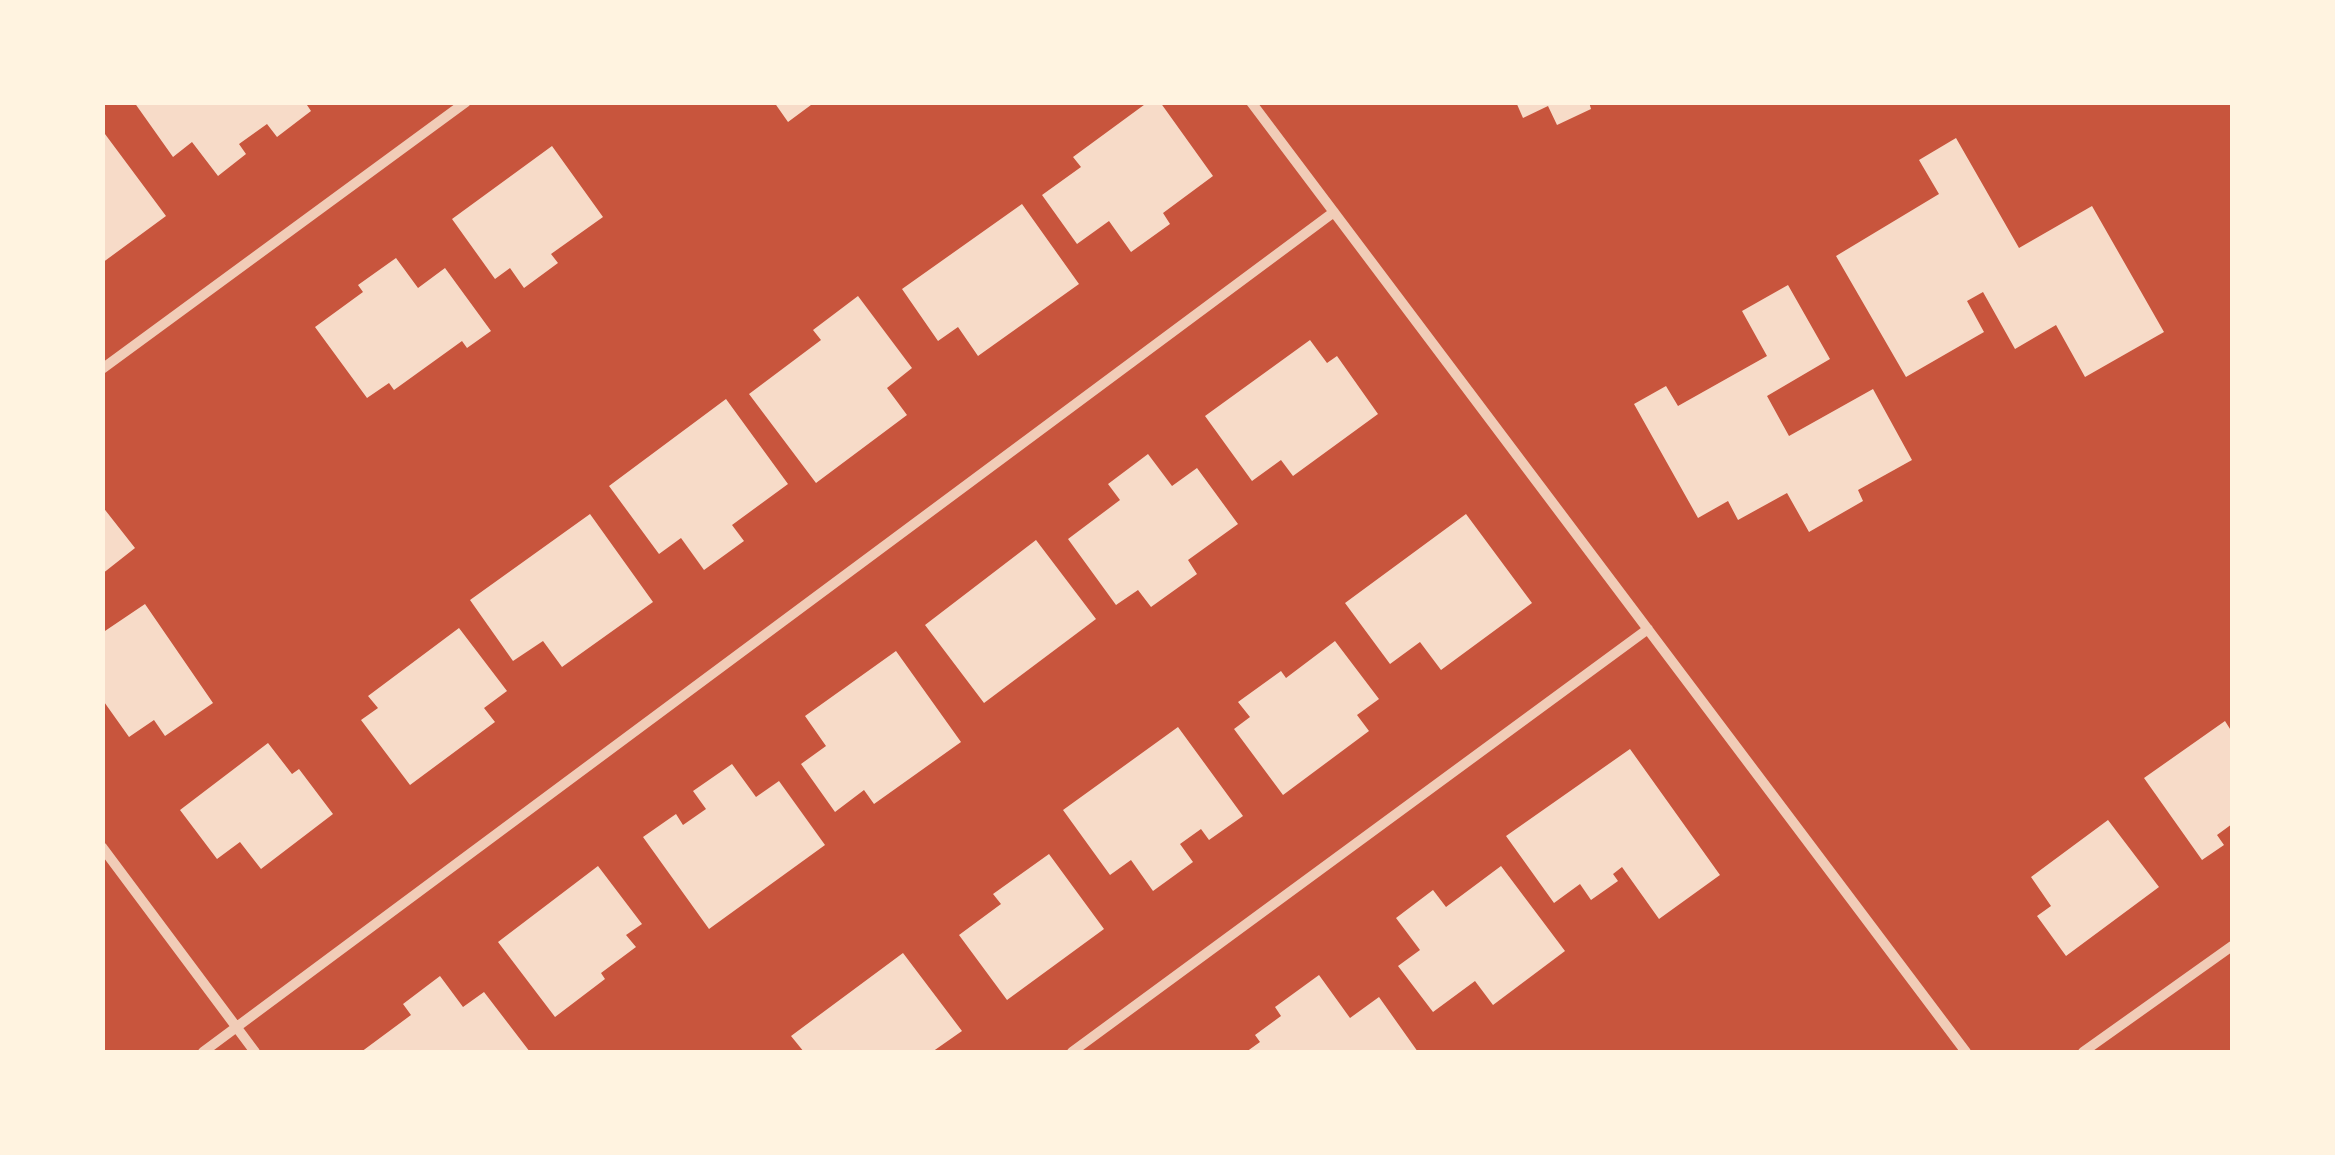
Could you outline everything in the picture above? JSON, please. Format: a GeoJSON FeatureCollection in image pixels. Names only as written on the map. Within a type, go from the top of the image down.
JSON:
{"type":"FeatureCollection","features":[{"type":"Feature","properties":{"kind":"street"},"geometry":{"type":"LineString","coordinates":[[102,369],[466,102]]}},
{"type":"Feature","properties":{"kind":"street"},"geometry":{"type":"LineString","coordinates":[[1251,102],[1966,1052]]}},
{"type":"Feature","properties":{"kind":"street"},"geometry":{"type":"LineString","coordinates":[[202,1052],[1334,212]]}},
{"type":"Feature","properties":{"kind":"street"},"geometry":{"type":"LineString","coordinates":[[1072,1052],[1648,628]]}},
{"type":"Feature","properties":{"kind":"street"},"geometry":{"type":"LineString","coordinates":[[102,847],[255,1052]]}},
{"type":"Feature","properties":{"kind":"street"},"geometry":{"type":"LineString","coordinates":[[2083,1052],[2232,946]]}},
{"type":"Feature","properties":{"kind":"building"},"geometry":{"type":"Polygon","coordinates":[[[134,102],[305,102],[311,111],[277,137],[267,124],[239,144],[246,154],[218,176],[192,142],[173,157],[134,102]]]}},
{"type":"Feature","properties":{"kind":"building"},"geometry":{"type":"Polygon","coordinates":[[[774,102],[815,102],[788,122],[774,102]]]}},
{"type":"Feature","properties":{"kind":"building"},"geometry":{"type":"Polygon","coordinates":[[[1148,102],[1160,102],[1213,176],[1163,213],[1170,224],[1131,252],[1109,221],[1077,244],[1042,195],[1081,167],[1073,157],[1148,102]]]}},
{"type":"Feature","properties":{"kind":"building"},"geometry":{"type":"Polygon","coordinates":[[[1516,102],[1589,102],[1591,109],[1557,125],[1548,106],[1523,118],[1516,102]]]}},
{"type":"Feature","properties":{"kind":"building"},"geometry":{"type":"Polygon","coordinates":[[[102,130],[166,216],[102,263],[102,130]]]}},
{"type":"Feature","properties":{"kind":"building"},"geometry":{"type":"Polygon","coordinates":[[[1956,138],[2019,248],[2092,206],[2164,332],[2085,377],[2056,325],[2015,349],[1983,292],[1967,301],[1984,332],[1906,377],[1836,256],[1939,194],[1919,160],[1956,138]]]}},
{"type":"Feature","properties":{"kind":"building"},"geometry":{"type":"Polygon","coordinates":[[[552,146],[603,217],[551,254],[558,263],[524,288],[510,268],[495,279],[452,219],[552,146]]]}},
{"type":"Feature","properties":{"kind":"building"},"geometry":{"type":"Polygon","coordinates":[[[1022,204],[1079,284],[978,356],[958,327],[938,341],[902,289],[1022,204]]]}},
{"type":"Feature","properties":{"kind":"building"},"geometry":{"type":"Polygon","coordinates":[[[396,258],[418,288],[445,268],[491,331],[467,348],[462,341],[394,390],[389,383],[367,398],[315,327],[363,292],[358,285],[396,258]]]}},
{"type":"Feature","properties":{"kind":"building"},"geometry":{"type":"Polygon","coordinates":[[[1788,285],[1830,359],[1767,396],[1789,436],[1873,389],[1912,460],[1858,490],[1863,501],[1809,532],[1787,493],[1738,520],[1728,501],[1698,518],[1634,404],[1666,386],[1678,406],[1767,356],[1742,311],[1788,285]]]}},
{"type":"Feature","properties":{"kind":"building"},"geometry":{"type":"Polygon","coordinates":[[[858,296],[912,368],[887,388],[907,415],[816,483],[749,394],[821,340],[813,330],[858,296]]]}},
{"type":"Feature","properties":{"kind":"building"},"geometry":{"type":"Polygon","coordinates":[[[1310,340],[1327,363],[1337,356],[1378,414],[1293,476],[1281,460],[1252,481],[1205,416],[1310,340]]]}},
{"type":"Feature","properties":{"kind":"building"},"geometry":{"type":"Polygon","coordinates":[[[726,399],[788,484],[732,525],[744,541],[704,570],[681,538],[659,554],[609,486],[726,399]]]}},
{"type":"Feature","properties":{"kind":"building"},"geometry":{"type":"Polygon","coordinates":[[[1148,454],[1172,486],[1197,468],[1238,524],[1188,560],[1197,574],[1151,607],[1138,590],[1116,605],[1068,539],[1120,500],[1108,484],[1148,454]]]}},
{"type":"Feature","properties":{"kind":"building"},"geometry":{"type":"Polygon","coordinates":[[[102,506],[135,548],[102,574],[102,506]]]}},
{"type":"Feature","properties":{"kind":"building"},"geometry":{"type":"Polygon","coordinates":[[[590,514],[653,602],[562,667],[543,641],[513,661],[470,600],[590,514]]]}},
{"type":"Feature","properties":{"kind":"building"},"geometry":{"type":"Polygon","coordinates":[[[1466,514],[1532,603],[1441,670],[1420,642],[1390,664],[1345,603],[1466,514]]]}},
{"type":"Feature","properties":{"kind":"building"},"geometry":{"type":"Polygon","coordinates":[[[1036,540],[1096,619],[984,703],[925,625],[1036,540]]]}},
{"type":"Feature","properties":{"kind":"building"},"geometry":{"type":"Polygon","coordinates":[[[145,604],[213,703],[165,736],[154,720],[129,737],[102,699],[102,633],[145,604]]]}},
{"type":"Feature","properties":{"kind":"building"},"geometry":{"type":"Polygon","coordinates":[[[459,628],[507,691],[484,708],[495,722],[410,785],[361,720],[378,708],[368,696],[459,628]]]}},
{"type":"Feature","properties":{"kind":"building"},"geometry":{"type":"Polygon","coordinates":[[[1335,641],[1379,699],[1357,715],[1369,731],[1283,795],[1234,729],[1250,717],[1238,702],[1281,671],[1286,678],[1335,641]]]}},
{"type":"Feature","properties":{"kind":"building"},"geometry":{"type":"Polygon","coordinates":[[[896,651],[961,742],[874,804],[864,790],[835,812],[801,764],[826,746],[805,716],[896,651]]]}},
{"type":"Feature","properties":{"kind":"building"},"geometry":{"type":"Polygon","coordinates":[[[2225,721],[2232,732],[2232,824],[2217,835],[2224,845],[2202,860],[2144,778],[2225,721]]]}},
{"type":"Feature","properties":{"kind":"building"},"geometry":{"type":"Polygon","coordinates":[[[1178,727],[1243,816],[1209,840],[1201,829],[1180,844],[1193,862],[1153,891],[1131,860],[1110,875],[1063,810],[1178,727]]]}},
{"type":"Feature","properties":{"kind":"building"},"geometry":{"type":"Polygon","coordinates":[[[268,743],[292,774],[299,769],[333,814],[261,869],[240,842],[217,859],[180,810],[268,743]]]}},
{"type":"Feature","properties":{"kind":"building"},"geometry":{"type":"Polygon","coordinates":[[[1630,749],[1720,875],[1659,919],[1622,867],[1613,874],[1618,881],[1591,900],[1580,884],[1554,903],[1506,836],[1630,749]]]}},
{"type":"Feature","properties":{"kind":"building"},"geometry":{"type":"Polygon","coordinates":[[[732,764],[756,797],[779,781],[825,845],[709,929],[643,837],[676,814],[683,825],[706,809],[693,791],[732,764]]]}},
{"type":"Feature","properties":{"kind":"building"},"geometry":{"type":"Polygon","coordinates":[[[2108,820],[2159,887],[2066,956],[2037,916],[2051,906],[2031,877],[2108,820]]]}},
{"type":"Feature","properties":{"kind":"building"},"geometry":{"type":"Polygon","coordinates":[[[1049,854],[1104,929],[1007,1000],[959,935],[1001,904],[993,894],[1049,854]]]}},
{"type":"Feature","properties":{"kind":"building"},"geometry":{"type":"Polygon","coordinates":[[[598,866],[642,924],[626,935],[636,947],[601,973],[605,979],[555,1017],[498,942],[598,866]]]}},
{"type":"Feature","properties":{"kind":"building"},"geometry":{"type":"Polygon","coordinates":[[[1501,866],[1565,951],[1493,1005],[1475,981],[1433,1012],[1398,966],[1420,950],[1396,918],[1433,890],[1446,907],[1501,866]]]}},
{"type":"Feature","properties":{"kind":"building"},"geometry":{"type":"Polygon","coordinates":[[[903,953],[962,1031],[932,1052],[804,1052],[791,1036],[903,953]]]}},
{"type":"Feature","properties":{"kind":"building"},"geometry":{"type":"Polygon","coordinates":[[[1319,975],[1350,1018],[1379,997],[1418,1052],[1246,1052],[1260,1042],[1255,1035],[1281,1016],[1275,1007],[1319,975]]]}},
{"type":"Feature","properties":{"kind":"building"},"geometry":{"type":"Polygon","coordinates":[[[440,976],[463,1007],[484,992],[530,1052],[361,1052],[411,1015],[403,1004],[440,976]]]}}]}
